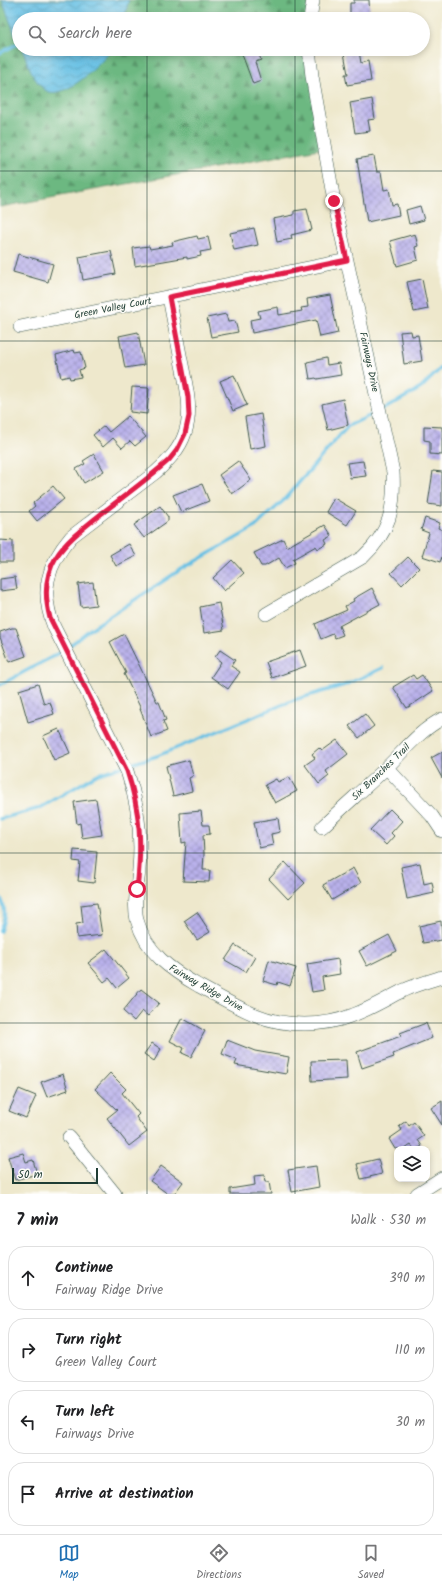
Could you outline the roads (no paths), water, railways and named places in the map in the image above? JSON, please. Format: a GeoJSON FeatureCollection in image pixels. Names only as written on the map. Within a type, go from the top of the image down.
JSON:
{"type":"FeatureCollection","features":[{"type":"Feature","properties":{"kind":"street"},"geometry":{"type":"LineString","coordinates":[[311,12],[313,0]]}},
{"type":"Feature","properties":{"kind":"street","name":"Fairways Drive"},"geometry":{"type":"LineString","coordinates":[[266,614],[363,558],[382,536],[389,521],[393,506],[393,472],[324,148],[310,56]]}},
{"type":"Feature","properties":{"kind":"street","name":"Green Valley Court"},"geometry":{"type":"LineString","coordinates":[[20,327],[347,260]]}},
{"type":"Feature","properties":{"kind":"street","name":"Fairway Ridge Drive"},"geometry":{"type":"LineString","coordinates":[[169,297],[188,397],[189,416],[185,434],[177,450],[169,460],[71,537],[63,547],[50,570],[46,596],[47,608],[54,627],[127,771],[132,786],[140,826],[139,870],[135,908],[141,930],[153,953],[164,964],[183,977],[248,1012],[277,1021],[305,1024],[343,1019],[403,991],[442,977]]}},
{"type":"Feature","properties":{"kind":"street","name":"Six Branches Trail"},"geometry":{"type":"LineString","coordinates":[[322,827],[426,730],[442,719]]}},
{"type":"Feature","properties":{"kind":"street"},"geometry":{"type":"LineString","coordinates":[[387,768],[432,816],[442,831]]}},
{"type":"Feature","properties":{"kind":"street"},"geometry":{"type":"LineString","coordinates":[[68,1137],[114,1194]]}},
{"type":"Feature","properties":{"kind":"street"},"geometry":{"type":"LineString","coordinates":[[417,1194],[442,1178]]}},
{"type":"Feature","properties":{"kind":"water"},"geometry":{"type":"Polygon","coordinates":[[[2,0],[129,0],[126,12],[12,12],[12,27],[2,0]]]}},
{"type":"Feature","properties":{"kind":"water"},"geometry":{"type":"Polygon","coordinates":[[[25,56],[106,56],[82,80],[62,91],[53,93],[45,90],[37,82],[25,56]]]}},
{"type":"Feature","properties":{"kind":"waterway"},"geometry":{"type":"LineString","coordinates":[[0,53],[12,47]]}},
{"type":"Feature","properties":{"kind":"waterway"},"geometry":{"type":"LineString","coordinates":[[0,685],[63,651],[89,630],[180,570],[254,528],[283,501],[348,426],[386,408],[421,388],[442,367]]}},
{"type":"Feature","properties":{"kind":"waterway"},"geometry":{"type":"LineString","coordinates":[[0,819],[40,808],[98,774],[157,756],[294,700],[345,685],[383,668]]}},
{"type":"Feature","properties":{"kind":"waterway"},"geometry":{"type":"LineString","coordinates":[[0,897],[4,906],[3,922],[0,931]]}}]}
